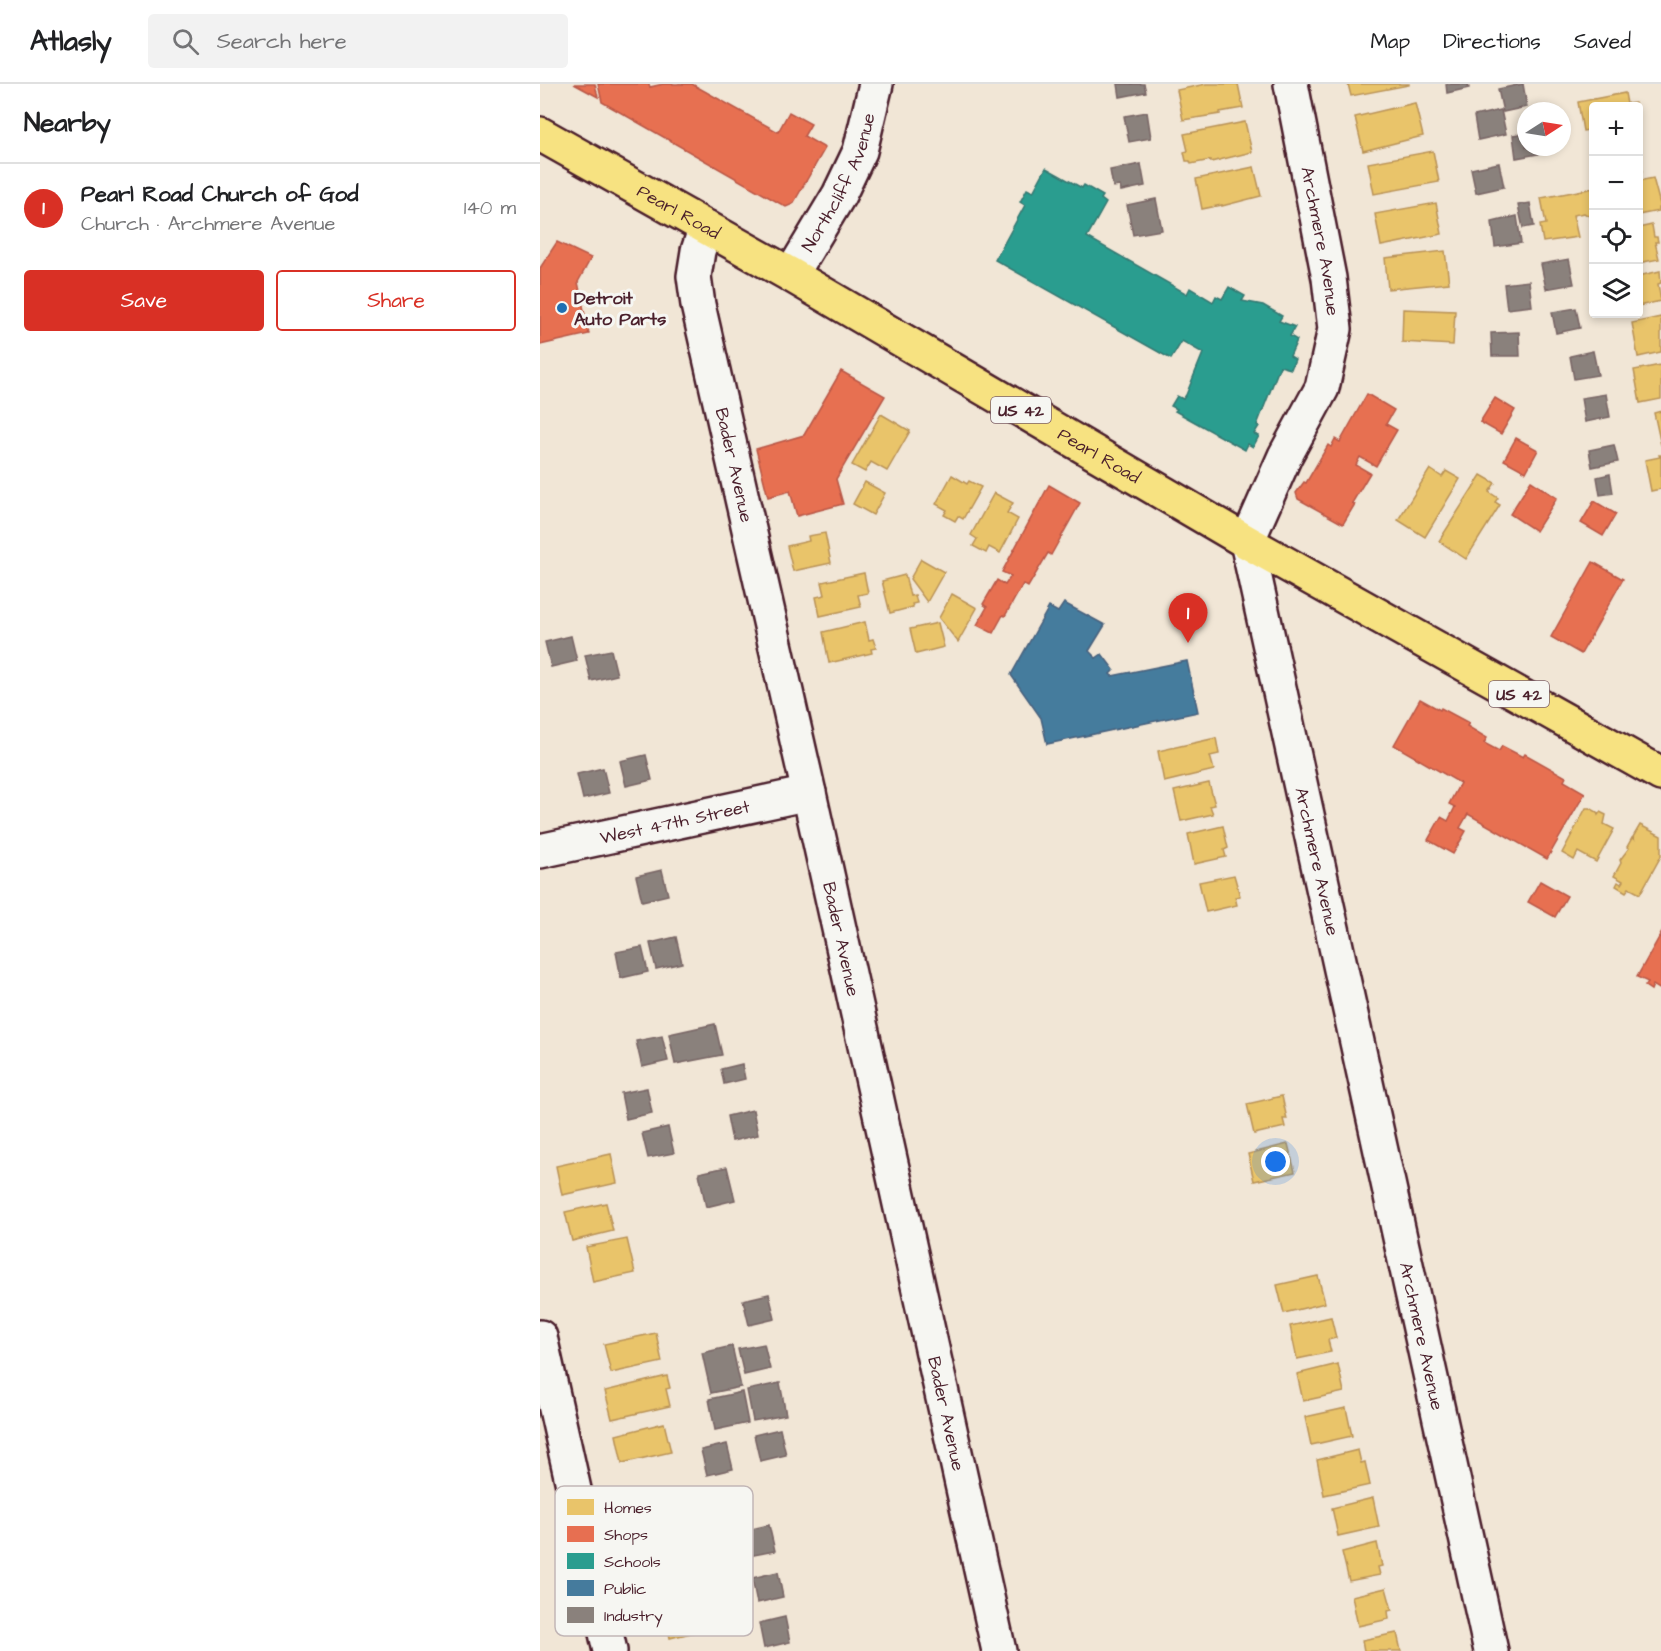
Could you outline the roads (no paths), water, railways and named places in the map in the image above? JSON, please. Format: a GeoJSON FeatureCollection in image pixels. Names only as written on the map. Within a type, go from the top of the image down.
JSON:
{"type":"FeatureCollection","features":[{"type":"Feature","properties":{"kind":"main road","name":"Pearl Road"},"geometry":{"type":"LineString","coordinates":[[540,134],[791,275],[1247,542],[1661,774]]}},
{"type":"Feature","properties":{"kind":"street","name":"Northcliff Avenue"},"geometry":{"type":"LineString","coordinates":[[791,275],[839,195],[860,152],[876,84]]}},
{"type":"Feature","properties":{"kind":"street","name":"Archmere Avenue"},"geometry":{"type":"LineString","coordinates":[[1291,84],[1329,278],[1335,329],[1322,388],[1285,456],[1247,542],[1491,1651]]}},
{"type":"Feature","properties":{"kind":"street","name":"Bader Avenue"},"geometry":{"type":"LineString","coordinates":[[706,227],[698,251],[694,276],[698,305],[809,793],[999,1651]]}},
{"type":"Feature","properties":{"kind":"street","name":"West 47th Street"},"geometry":{"type":"LineString","coordinates":[[540,851],[809,793]]}},
{"type":"Feature","properties":{"kind":"street"},"geometry":{"type":"LineString","coordinates":[[540,1337],[573,1486]]}},
{"type":"Feature","properties":{"kind":"street"},"geometry":{"type":"LineString","coordinates":[[607,1636],[610,1651]]}},
{"type":"Feature","properties":{"kind":"place","name":"Detroit Auto Parts"},"geometry":{"type":"Point","coordinates":[562,308]}},
{"type":"Feature","properties":{"kind":"place","name":"Pearl Road Church of God"},"geometry":{"type":"Point","coordinates":[1188,643]}}]}
